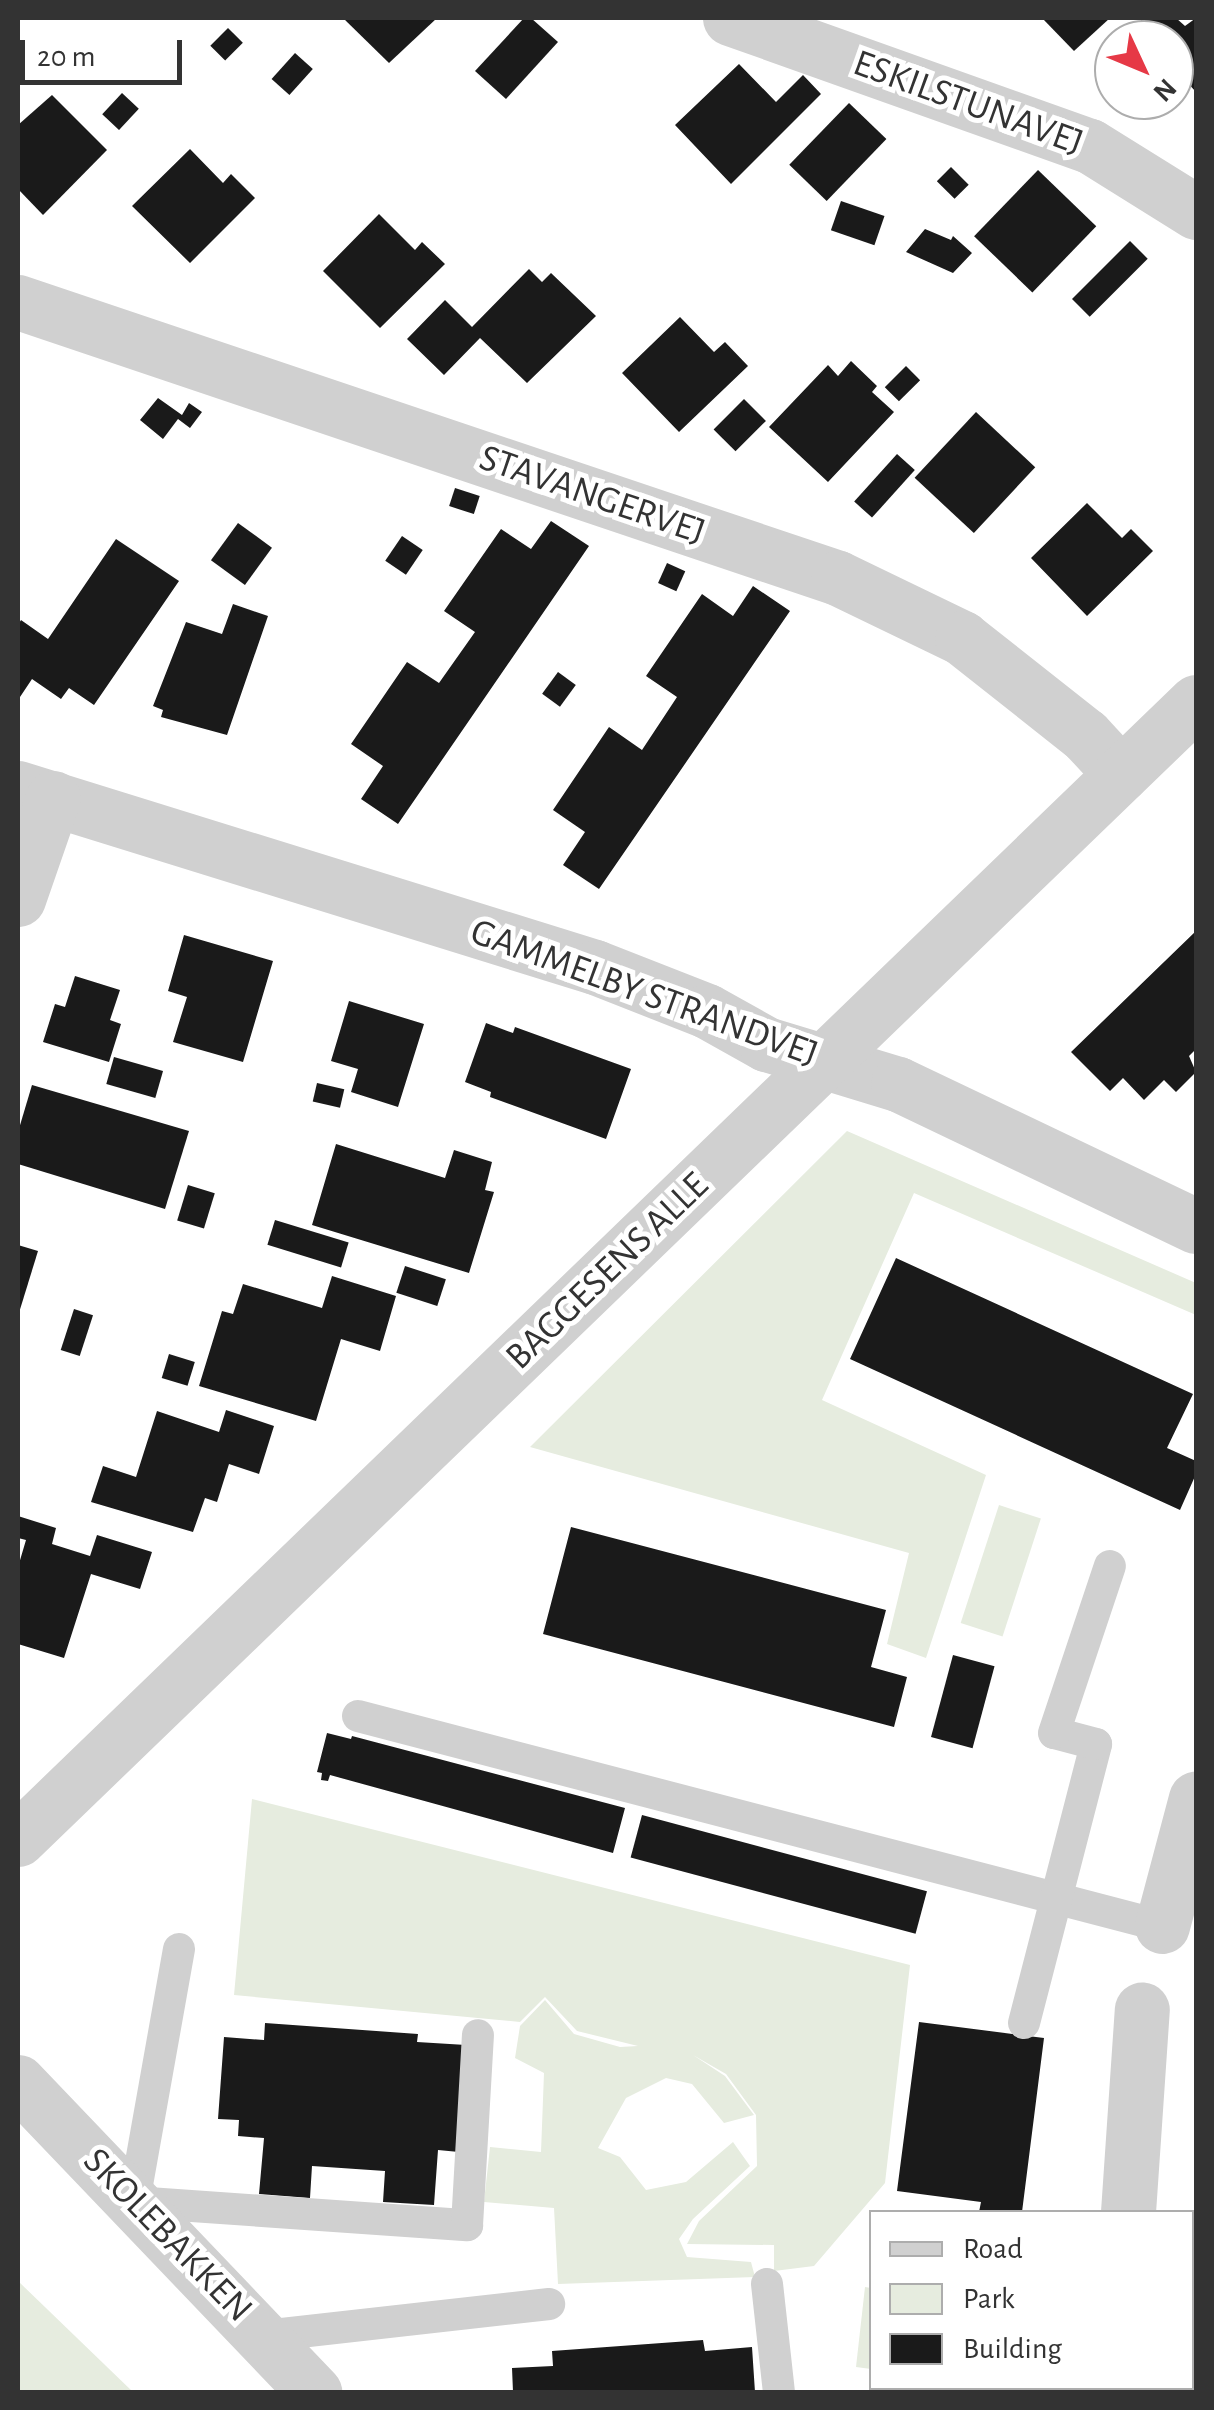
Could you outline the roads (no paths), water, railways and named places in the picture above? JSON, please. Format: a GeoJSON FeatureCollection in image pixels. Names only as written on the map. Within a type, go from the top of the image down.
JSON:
{"type":"FeatureCollection","features":[{"type":"Feature","properties":{"kind":"street","name":"ESKILSTUNAVEJ"},"geometry":{"type":"LineString","coordinates":[[730,18],[1090,146],[1196,212]]}},
{"type":"Feature","properties":{"kind":"street","name":"STAVANGERVEJ"},"geometry":{"type":"LineString","coordinates":[[18,302],[838,578],[962,638],[1084,735],[1121,774]]}},
{"type":"Feature","properties":{"kind":"street","name":"BAGGESENS ALLE"},"geometry":{"type":"LineString","coordinates":[[18,1839],[1196,702]]}},
{"type":"Feature","properties":{"kind":"street","name":"GAMMELBY STRANDVEJ"},"geometry":{"type":"LineString","coordinates":[[36,793],[594,967],[707,1011],[766,1044],[898,1084],[1196,1226]]}},
{"type":"Feature","properties":{"kind":"street"},"geometry":{"type":"LineString","coordinates":[[18,899],[36,793]]}},
{"type":"Feature","properties":{"kind":"street"},"geometry":{"type":"LineString","coordinates":[[1162,1926],[1196,1798]]}},
{"type":"Feature","properties":{"kind":"street"},"geometry":{"type":"LineString","coordinates":[[1128,2210],[1142,2009]]}},
{"type":"Feature","properties":{"kind":"street","name":"SKOLEBAKKEN"},"geometry":{"type":"LineString","coordinates":[[18,2082],[314,2392]]}},
{"type":"Feature","properties":{"kind":"lane"},"geometry":{"type":"LineString","coordinates":[[1024,2023],[1096,1744],[1054,1733],[1110,1566]]}},
{"type":"Feature","properties":{"kind":"lane"},"geometry":{"type":"LineString","coordinates":[[358,1716],[1162,1926]]}},
{"type":"Feature","properties":{"kind":"lane"},"geometry":{"type":"LineString","coordinates":[[179,1948],[134,2202],[467,2225],[478,2035]]}},
{"type":"Feature","properties":{"kind":"lane"},"geometry":{"type":"LineString","coordinates":[[767,2284],[779,2392]]}},
{"type":"Feature","properties":{"kind":"lane"},"geometry":{"type":"LineString","coordinates":[[264,2336],[549,2304]]}}]}
